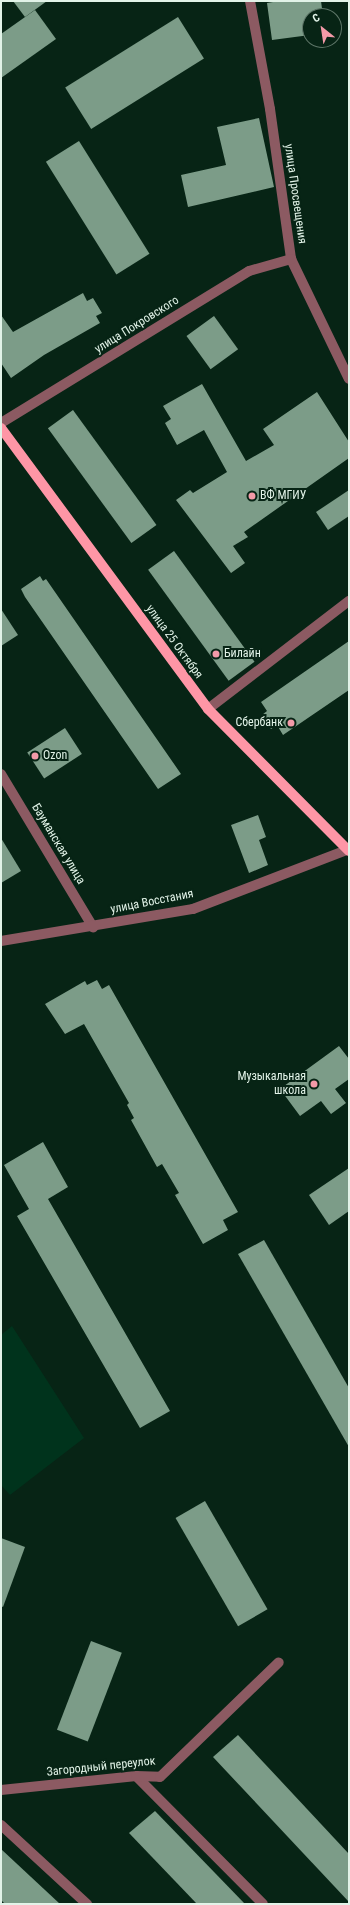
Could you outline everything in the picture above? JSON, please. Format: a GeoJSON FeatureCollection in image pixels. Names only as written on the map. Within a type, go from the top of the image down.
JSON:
{"type":"FeatureCollection","features":[{"type":"Feature","properties":{"kind":"main road","name":"улица 25 Октября"},"geometry":{"type":"LineString","coordinates":[[1,428],[208,709],[348,851]]}},
{"type":"Feature","properties":{"kind":"street","name":"улица Просвещения"},"geometry":{"type":"LineString","coordinates":[[250,1],[270,109],[291,259],[349,378]]}},
{"type":"Feature","properties":{"kind":"street","name":"улица Покровского"},"geometry":{"type":"LineString","coordinates":[[1,423],[249,271],[291,259]]}},
{"type":"Feature","properties":{"kind":"street"},"geometry":{"type":"LineString","coordinates":[[208,709],[349,601]]}},
{"type":"Feature","properties":{"kind":"street","name":"Бауманская улица"},"geometry":{"type":"LineString","coordinates":[[1,774],[93,927]]}},
{"type":"Feature","properties":{"kind":"street","name":"улица Восстания"},"geometry":{"type":"LineString","coordinates":[[1,941],[93,927],[193,908],[348,851]]}},
{"type":"Feature","properties":{"kind":"street","name":"Загородный переулок"},"geometry":{"type":"LineString","coordinates":[[1,1790],[136,1776],[160,1776],[279,1662]]}},
{"type":"Feature","properties":{"kind":"street"},"geometry":{"type":"LineString","coordinates":[[136,1776],[263,1904]]}},
{"type":"Feature","properties":{"kind":"street"},"geometry":{"type":"LineString","coordinates":[[1,1825],[87,1904]]}},
{"type":"Feature","properties":{"kind":"green space"},"geometry":{"type":"Polygon","coordinates":[[[12,1326],[84,1438],[10,1495],[1,1485],[1,1335],[12,1326]]]}},
{"type":"Feature","properties":{"kind":"building"},"geometry":{"type":"Polygon","coordinates":[[[13,1],[47,1],[25,17],[13,1]]]}},
{"type":"Feature","properties":{"kind":"building"},"geometry":{"type":"Polygon","coordinates":[[[279,1],[321,1],[322,8],[302,8],[302,36],[272,40],[267,3],[279,1]]]}},
{"type":"Feature","properties":{"kind":"building"},"geometry":{"type":"Polygon","coordinates":[[[35,10],[56,39],[1,78],[1,34],[35,10]]]}},
{"type":"Feature","properties":{"kind":"building"},"geometry":{"type":"Polygon","coordinates":[[[178,17],[204,59],[91,129],[65,87],[178,17]]]}},
{"type":"Feature","properties":{"kind":"building"},"geometry":{"type":"Polygon","coordinates":[[[259,118],[274,187],[188,207],[181,175],[226,165],[217,127],[259,118]]]}},
{"type":"Feature","properties":{"kind":"building"},"geometry":{"type":"Polygon","coordinates":[[[79,141],[149,254],[116,274],[46,162],[79,141]]]}},
{"type":"Feature","properties":{"kind":"building"},"geometry":{"type":"Polygon","coordinates":[[[83,293],[87,301],[93,298],[102,313],[96,316],[100,323],[44,355],[11,378],[1,363],[1,315],[13,332],[83,293]]]}},
{"type":"Feature","properties":{"kind":"building"},"geometry":{"type":"Polygon","coordinates":[[[214,316],[238,349],[211,369],[186,336],[214,316]]]}},
{"type":"Feature","properties":{"kind":"building"},"geometry":{"type":"Polygon","coordinates":[[[202,384],[246,461],[274,445],[263,429],[317,392],[349,442],[349,458],[244,532],[248,537],[233,546],[245,563],[231,573],[176,500],[190,490],[193,493],[227,472],[204,430],[177,445],[165,423],[171,419],[163,406],[202,384]]]}},
{"type":"Feature","properties":{"kind":"building"},"geometry":{"type":"Polygon","coordinates":[[[73,410],[156,525],[131,543],[48,428],[73,410]]]}},
{"type":"Feature","properties":{"kind":"building"},"geometry":{"type":"Polygon","coordinates":[[[349,490],[349,516],[328,530],[316,512],[349,490]]]}},
{"type":"Feature","properties":{"kind":"building"},"geometry":{"type":"Polygon","coordinates":[[[174,551],[255,662],[229,681],[148,570],[174,551]]]}},
{"type":"Feature","properties":{"kind":"building"},"geometry":{"type":"Polygon","coordinates":[[[40,576],[43,581],[46,579],[181,774],[158,789],[25,597],[21,589],[40,576]]]}},
{"type":"Feature","properties":{"kind":"building"},"geometry":{"type":"Polygon","coordinates":[[[1,609],[18,635],[1,646],[1,609]]]}},
{"type":"Feature","properties":{"kind":"building"},"geometry":{"type":"Polygon","coordinates":[[[349,641],[349,690],[283,735],[277,725],[271,729],[262,715],[267,711],[261,702],[349,641]]]}},
{"type":"Feature","properties":{"kind":"building"},"geometry":{"type":"Polygon","coordinates":[[[65,728],[82,754],[44,779],[27,753],[65,728]]]}},
{"type":"Feature","properties":{"kind":"building"},"geometry":{"type":"Polygon","coordinates":[[[258,815],[266,837],[259,840],[268,865],[249,873],[231,825],[258,815]]]}},
{"type":"Feature","properties":{"kind":"building"},"geometry":{"type":"Polygon","coordinates":[[[1,838],[21,871],[1,883],[1,838]]]}},
{"type":"Feature","properties":{"kind":"building"},"geometry":{"type":"Polygon","coordinates":[[[97,980],[102,989],[109,985],[238,1212],[223,1220],[228,1230],[203,1244],[175,1195],[179,1193],[162,1164],[157,1167],[131,1120],[134,1118],[127,1105],[129,1103],[84,1024],[65,1034],[45,1004],[85,981],[87,985],[97,980]]]}},
{"type":"Feature","properties":{"kind":"building","name":"Музыкальная школа"},"geometry":{"type":"Polygon","coordinates":[[[339,1046],[349,1059],[349,1079],[335,1089],[346,1103],[331,1114],[321,1101],[300,1116],[280,1089],[339,1046]]]}},
{"type":"Feature","properties":{"kind":"building"},"geometry":{"type":"Polygon","coordinates":[[[43,1142],[68,1187],[48,1199],[170,1411],[140,1428],[17,1216],[29,1209],[4,1165],[43,1142]]]}},
{"type":"Feature","properties":{"kind":"building"},"geometry":{"type":"Polygon","coordinates":[[[349,1168],[349,1211],[329,1225],[309,1195],[349,1168]]]}},
{"type":"Feature","properties":{"kind":"building"},"geometry":{"type":"Polygon","coordinates":[[[264,1240],[349,1388],[349,1447],[238,1254],[264,1240]]]}},
{"type":"Feature","properties":{"kind":"building"},"geometry":{"type":"Polygon","coordinates":[[[205,1501],[268,1609],[238,1626],[176,1518],[205,1501]]]}},
{"type":"Feature","properties":{"kind":"building"},"geometry":{"type":"Polygon","coordinates":[[[1,1538],[25,1547],[3,1607],[1,1606],[1,1538]]]}},
{"type":"Feature","properties":{"kind":"building"},"geometry":{"type":"Polygon","coordinates":[[[91,1641],[122,1653],[88,1742],[57,1730],[91,1641]]]}},
{"type":"Feature","properties":{"kind":"building"},"geometry":{"type":"Polygon","coordinates":[[[238,1735],[349,1854],[349,1902],[213,1757],[238,1735]]]}},
{"type":"Feature","properties":{"kind":"building"},"geometry":{"type":"Polygon","coordinates":[[[155,1811],[245,1904],[197,1904],[129,1833],[155,1811]]]}},
{"type":"Feature","properties":{"kind":"building"},"geometry":{"type":"Polygon","coordinates":[[[1,1849],[60,1904],[5,1904],[1,1900],[1,1849]]]}},
{"type":"Feature","properties":{"kind":"place","name":"ВФ МГИУ"},"geometry":{"type":"Point","coordinates":[252,496]}},
{"type":"Feature","properties":{"kind":"place","name":"Билайн"},"geometry":{"type":"Point","coordinates":[216,654]}},
{"type":"Feature","properties":{"kind":"place","name":"Сбербанк"},"geometry":{"type":"Point","coordinates":[291,723]}},
{"type":"Feature","properties":{"kind":"place","name":"Ozon"},"geometry":{"type":"Point","coordinates":[35,756]}},
{"type":"Feature","properties":{"kind":"place","name":"Музыкальная школа"},"geometry":{"type":"Point","coordinates":[314,1084]}}]}
